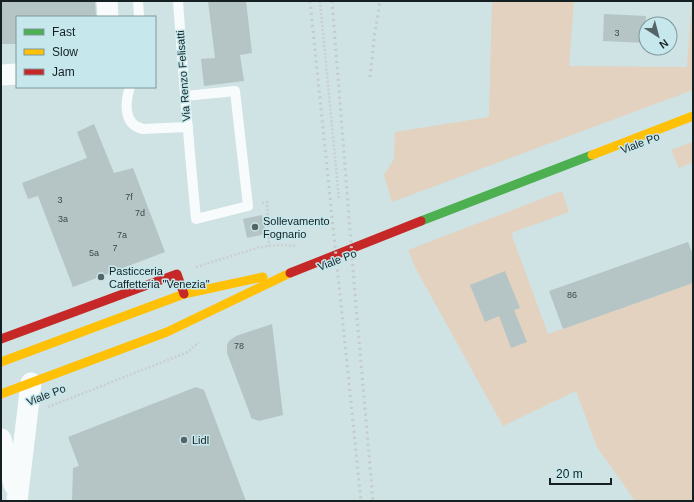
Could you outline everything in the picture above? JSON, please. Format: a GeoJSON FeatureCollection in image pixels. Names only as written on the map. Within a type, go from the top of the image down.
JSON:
{"type":"FeatureCollection","features":[{"type":"Feature","properties":{"kind":"main road","name":"Viale Po"},"geometry":{"type":"LineString","coordinates":[[1,394],[167,332],[297,269],[693,116]]}},
{"type":"Feature","properties":{"kind":"main road","name":"Viale Po"},"geometry":{"type":"LineString","coordinates":[[1,362],[184,294],[297,269]]}},
{"type":"Feature","properties":{"kind":"main road"},"geometry":{"type":"LineString","coordinates":[[1,340],[177,274],[184,294]]}},
{"type":"Feature","properties":{"kind":"street"},"geometry":{"type":"LineString","coordinates":[[107,1],[108,16]]}},
{"type":"Feature","properties":{"kind":"street"},"geometry":{"type":"LineString","coordinates":[[1,75],[16,74]]}},
{"type":"Feature","properties":{"kind":"street"},"geometry":{"type":"LineString","coordinates":[[17,497],[31,383]]}},
{"type":"Feature","properties":{"kind":"street"},"geometry":{"type":"LineString","coordinates":[[1,440],[17,497]]}},
{"type":"Feature","properties":{"kind":"lane"},"geometry":{"type":"LineString","coordinates":[[138,1],[139,16]]}},
{"type":"Feature","properties":{"kind":"lane","name":"Via Renzo Felisatti"},"geometry":{"type":"LineString","coordinates":[[130,88],[126,98],[126,107],[128,119],[131,124],[137,128],[143,129],[188,127],[178,1]]}},
{"type":"Feature","properties":{"kind":"lane"},"geometry":{"type":"LineString","coordinates":[[185,96],[235,91],[248,206],[196,219],[188,127]]}},
{"type":"Feature","properties":{"kind":"path"},"geometry":{"type":"LineString","coordinates":[[320,1],[339,199]]}},
{"type":"Feature","properties":{"kind":"path"},"geometry":{"type":"LineString","coordinates":[[267,202],[269,246]]}},
{"type":"Feature","properties":{"kind":"path","name":"Viale Po"},"geometry":{"type":"LineString","coordinates":[[27,415],[188,352],[201,340]]}},
{"type":"Feature","properties":{"kind":"shaded area"},"geometry":{"type":"Polygon","coordinates":[[[492,1],[574,1],[569,66],[687,67],[693,1],[693,90],[392,202],[384,175],[394,159],[395,132],[489,117],[492,1]]]}},
{"type":"Feature","properties":{"kind":"shaded area"},"geometry":{"type":"Polygon","coordinates":[[[693,142],[693,162],[679,168],[671,150],[693,142]]]}},
{"type":"Feature","properties":{"kind":"shaded area"},"geometry":{"type":"Polygon","coordinates":[[[562,191],[569,212],[511,233],[548,334],[693,283],[693,501],[635,501],[597,447],[576,391],[503,426],[416,269],[408,250],[562,191]]]}},
{"type":"Feature","properties":{"kind":"building"},"geometry":{"type":"Polygon","coordinates":[[[1,1],[95,1],[96,16],[16,16],[16,44],[1,44],[1,1]]]}},
{"type":"Feature","properties":{"kind":"building"},"geometry":{"type":"Polygon","coordinates":[[[208,1],[246,1],[252,53],[240,55],[244,81],[204,86],[201,59],[215,58],[208,1]]]}},
{"type":"Feature","properties":{"kind":"building"},"geometry":{"type":"Polygon","coordinates":[[[604,14],[646,16],[638,16],[638,43],[603,41],[604,14]]]}},
{"type":"Feature","properties":{"kind":"building"},"geometry":{"type":"Polygon","coordinates":[[[94,124],[114,173],[133,168],[165,252],[73,287],[38,196],[28,199],[22,183],[87,158],[77,132],[94,124]]]}},
{"type":"Feature","properties":{"kind":"building","name":"Sollevamento Fognario"},"geometry":{"type":"Polygon","coordinates":[[[262,215],[266,234],[247,238],[243,219],[262,215]]]}},
{"type":"Feature","properties":{"kind":"building"},"geometry":{"type":"Polygon","coordinates":[[[688,242],[693,255],[693,283],[563,329],[549,291],[688,242]]]}},
{"type":"Feature","properties":{"kind":"building"},"geometry":{"type":"Polygon","coordinates":[[[505,271],[520,308],[514,310],[527,342],[511,348],[499,316],[485,322],[470,285],[505,271]]]}},
{"type":"Feature","properties":{"kind":"building"},"geometry":{"type":"Polygon","coordinates":[[[272,324],[283,415],[259,421],[251,418],[227,353],[227,345],[229,341],[236,336],[272,324]]]}},
{"type":"Feature","properties":{"kind":"building","name":"Lidl"},"geometry":{"type":"Polygon","coordinates":[[[196,387],[204,390],[246,501],[72,501],[73,468],[79,466],[68,437],[196,387]]]}},
{"type":"Feature","properties":{"kind":"railway"},"geometry":{"type":"LineString","coordinates":[[310,1],[361,501]]}},
{"type":"Feature","properties":{"kind":"railway"},"geometry":{"type":"LineString","coordinates":[[332,1],[373,501]]}},
{"type":"Feature","properties":{"kind":"railway"},"geometry":{"type":"LineString","coordinates":[[370,77],[380,1]]}},
{"type":"Feature","properties":{"kind":"traffic: fast"},"geometry":{"type":"LineString","coordinates":[[421,221],[592,155]]}},
{"type":"Feature","properties":{"kind":"traffic: slow"},"geometry":{"type":"LineString","coordinates":[[592,155],[693,116]]}},
{"type":"Feature","properties":{"kind":"traffic: slow"},"geometry":{"type":"LineString","coordinates":[[1,394],[167,332],[290,273]]}},
{"type":"Feature","properties":{"kind":"traffic: slow"},"geometry":{"type":"LineString","coordinates":[[1,362],[184,294],[263,277]]}},
{"type":"Feature","properties":{"kind":"traffic: jam"},"geometry":{"type":"LineString","coordinates":[[290,273],[421,221]]}},
{"type":"Feature","properties":{"kind":"traffic: jam"},"geometry":{"type":"LineString","coordinates":[[1,339],[177,274],[184,294]]}},
{"type":"Feature","properties":{"kind":"place","name":"Sollevamento Fognario"},"geometry":{"type":"Point","coordinates":[255,227]}},
{"type":"Feature","properties":{"kind":"place","name":"Pasticceria Caffetteria \"Venezia\""},"geometry":{"type":"Point","coordinates":[101,277]}},
{"type":"Feature","properties":{"kind":"place","name":"Lidl"},"geometry":{"type":"Point","coordinates":[184,440]}}]}
